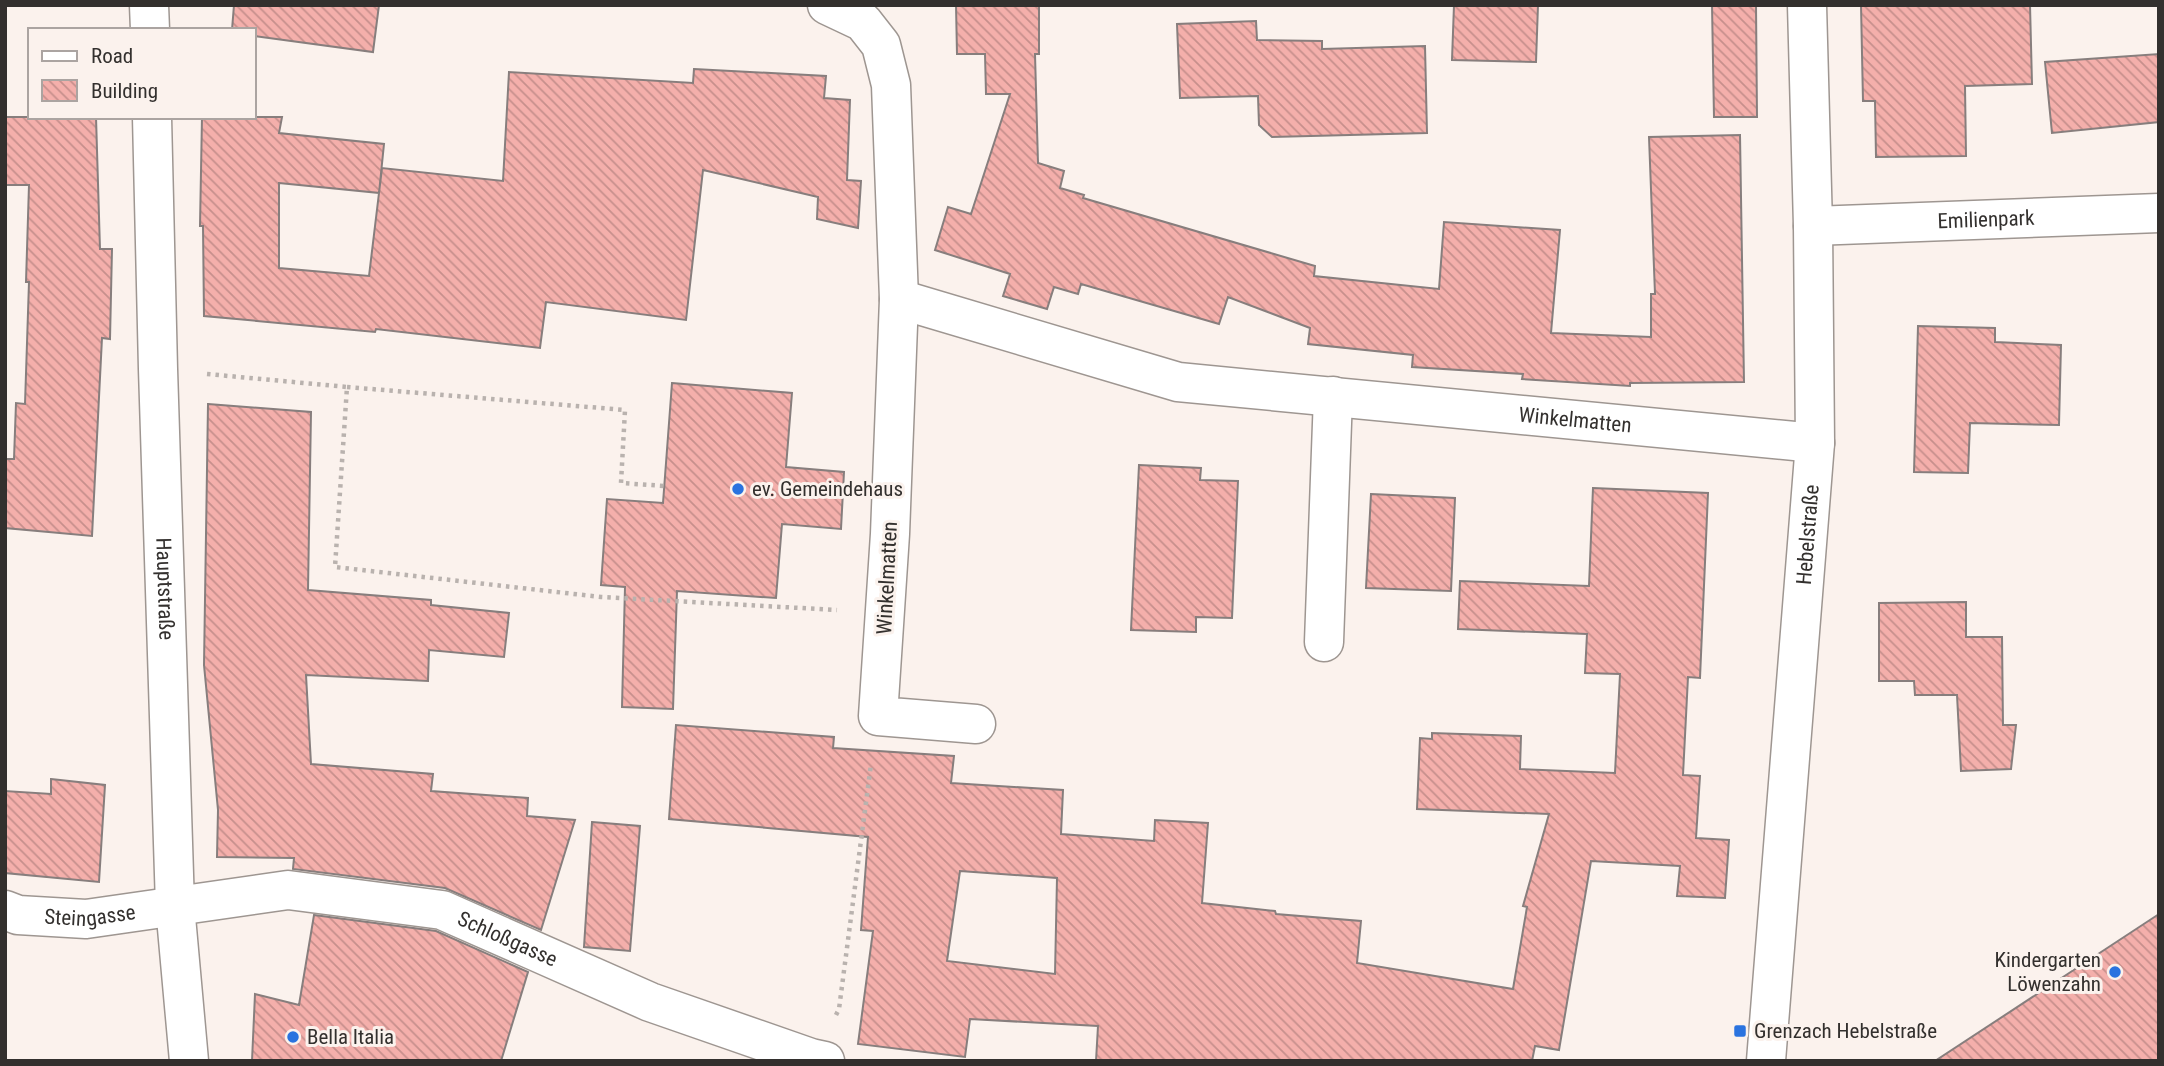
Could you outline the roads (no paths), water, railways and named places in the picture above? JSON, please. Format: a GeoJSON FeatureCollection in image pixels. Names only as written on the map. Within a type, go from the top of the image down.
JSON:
{"type":"FeatureCollection","features":[{"type":"Feature","properties":{"kind":"street"},"geometry":{"type":"LineString","coordinates":[[149,5],[150,28]]}},
{"type":"Feature","properties":{"kind":"street","name":"Winkelmatten"},"geometry":{"type":"LineString","coordinates":[[828,5],[863,22],[881,45],[891,85],[899,299],[886,612],[877,716],[976,724]]}},
{"type":"Feature","properties":{"kind":"street","name":"Hebelstraße"},"geometry":{"type":"LineString","coordinates":[[1766,1061],[1815,443],[1807,5]]}},
{"type":"Feature","properties":{"kind":"street","name":"Hauptstraße"},"geometry":{"type":"LineString","coordinates":[[152,119],[174,906],[189,1061]]}},
{"type":"Feature","properties":{"kind":"street","name":"Emilienpark"},"geometry":{"type":"LineString","coordinates":[[1813,226],[2159,213]]}},
{"type":"Feature","properties":{"kind":"street","name":"Winkelmatten"},"geometry":{"type":"LineString","coordinates":[[899,299],[1178,382],[1815,443]]}},
{"type":"Feature","properties":{"kind":"street"},"geometry":{"type":"LineString","coordinates":[[1324,642],[1333,396]]}},
{"type":"Feature","properties":{"kind":"street","name":"Schloßgasse"},"geometry":{"type":"LineString","coordinates":[[174,906],[288,890],[442,910],[650,1002],[818,1059]]}},
{"type":"Feature","properties":{"kind":"street","name":"Steingasse"},"geometry":{"type":"LineString","coordinates":[[5,911],[18,915],[86,919],[174,906]]}},
{"type":"Feature","properties":{"kind":"place","name":"ev. Gemeindehaus"},"geometry":{"type":"Point","coordinates":[738,489]}},
{"type":"Feature","properties":{"kind":"place","name":"Kindergarten Löwenzahn"},"geometry":{"type":"Point","coordinates":[2115,972]}},
{"type":"Feature","properties":{"kind":"place","name":"Grenzach Hebelstraße"},"geometry":{"type":"Point","coordinates":[1740,1031]}},
{"type":"Feature","properties":{"kind":"place","name":"Bella Italia"},"geometry":{"type":"Point","coordinates":[293,1037]}}]}
